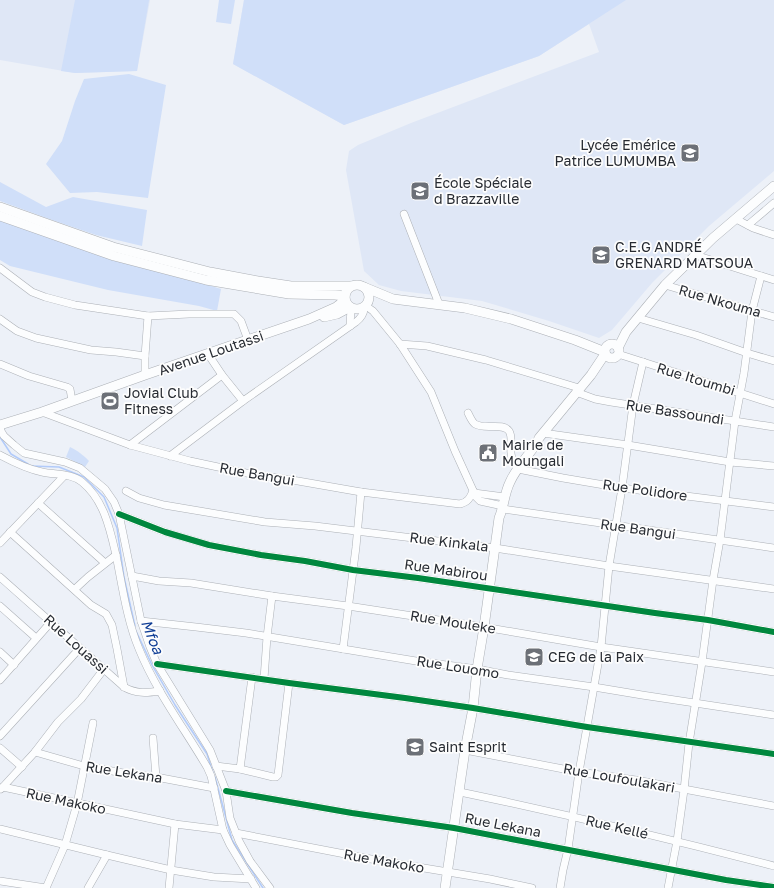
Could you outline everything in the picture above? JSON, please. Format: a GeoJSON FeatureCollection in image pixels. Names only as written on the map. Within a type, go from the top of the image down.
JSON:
{"type":"FeatureCollection","features":[{"type":"Feature","properties":{"kind":"main road"},"geometry":{"type":"LineString","coordinates":[[445,888],[465,750],[473,708],[477,669],[504,482],[508,474],[517,467],[534,441],[541,435],[665,285],[695,255],[774,186]]}},
{"type":"Feature","properties":{"kind":"main road"},"geometry":{"type":"LineString","coordinates":[[0,207],[113,247],[210,272],[291,286],[357,285],[393,299],[465,308],[505,318],[611,351]]}},
{"type":"Feature","properties":{"kind":"main road"},"geometry":{"type":"LineString","coordinates":[[0,216],[114,256],[206,280],[289,294],[335,295],[358,310],[366,305],[393,299]]}},
{"type":"Feature","properties":{"kind":"main road"},"geometry":{"type":"LineString","coordinates":[[348,303],[347,289],[351,286]]}},
{"type":"Feature","properties":{"kind":"main road"},"geometry":{"type":"LineString","coordinates":[[364,287],[369,294],[366,305]]}},
{"type":"Feature","properties":{"kind":"main road","name":"Avenue Loutassi"},"geometry":{"type":"LineString","coordinates":[[0,425],[42,412],[309,319],[337,314],[348,303]]}},
{"type":"Feature","properties":{"kind":"street"},"geometry":{"type":"LineString","coordinates":[[748,225],[774,203]]}},
{"type":"Feature","properties":{"kind":"street"},"geometry":{"type":"LineString","coordinates":[[404,214],[439,304]]}},
{"type":"Feature","properties":{"kind":"street"},"geometry":{"type":"LineString","coordinates":[[736,219],[753,228],[774,235]]}},
{"type":"Feature","properties":{"kind":"street"},"geometry":{"type":"LineString","coordinates":[[695,255],[774,280]]}},
{"type":"Feature","properties":{"kind":"street"},"geometry":{"type":"LineString","coordinates":[[0,268],[32,292],[45,298],[75,305],[148,316],[234,314],[241,321],[248,340]]}},
{"type":"Feature","properties":{"kind":"street"},"geometry":{"type":"LineString","coordinates":[[668,888],[677,841],[689,743],[720,540],[735,421],[741,393],[752,311],[761,276]]}},
{"type":"Feature","properties":{"kind":"street","name":"Rue Nkouma"},"geometry":{"type":"LineString","coordinates":[[665,285],[774,317]]}},
{"type":"Feature","properties":{"kind":"street"},"geometry":{"type":"LineString","coordinates":[[348,303],[350,326]]}},
{"type":"Feature","properties":{"kind":"street"},"geometry":{"type":"LineString","coordinates":[[170,456],[243,401],[356,322],[363,315],[366,305],[380,319],[400,344],[431,392],[455,451],[474,492]]}},
{"type":"Feature","properties":{"kind":"street"},"geometry":{"type":"LineString","coordinates":[[145,375],[148,316]]}},
{"type":"Feature","properties":{"kind":"street"},"geometry":{"type":"LineString","coordinates":[[638,318],[696,335],[747,354],[774,361]]}},
{"type":"Feature","properties":{"kind":"street"},"geometry":{"type":"LineString","coordinates":[[0,319],[17,331],[36,338],[92,350],[145,356]]}},
{"type":"Feature","properties":{"kind":"street","name":"Rue Bassoundi"},"geometry":{"type":"LineString","coordinates":[[400,344],[428,346],[486,360],[578,390],[595,399],[774,428]]}},
{"type":"Feature","properties":{"kind":"street","name":"Rue Itoumbi"},"geometry":{"type":"LineString","coordinates":[[611,351],[774,404]]}},
{"type":"Feature","properties":{"kind":"street"},"geometry":{"type":"LineString","coordinates":[[208,354],[243,401]]}},
{"type":"Feature","properties":{"kind":"street"},"geometry":{"type":"LineString","coordinates":[[560,888],[602,647],[604,605],[609,566],[622,488],[633,405],[643,362]]}},
{"type":"Feature","properties":{"kind":"street"},"geometry":{"type":"LineString","coordinates":[[0,364],[29,376],[67,387],[70,389],[72,401]]}},
{"type":"Feature","properties":{"kind":"street"},"geometry":{"type":"LineString","coordinates":[[130,445],[222,374]]}},
{"type":"Feature","properties":{"kind":"street","name":"Rue Bangui"},"geometry":{"type":"LineString","coordinates":[[42,412],[130,445],[190,461],[246,473],[361,492],[460,504],[466,502],[474,492],[502,503],[616,526],[774,548]]}},
{"type":"Feature","properties":{"kind":"street"},"geometry":{"type":"LineString","coordinates":[[468,413],[476,424],[492,427],[500,426],[510,431],[510,451],[517,467]]}},
{"type":"Feature","properties":{"kind":"street"},"geometry":{"type":"LineString","coordinates":[[0,425],[4,436],[24,453],[65,462],[80,468],[105,489],[114,502],[119,514],[141,621],[148,643],[157,664],[210,750],[226,791],[230,818],[239,841],[250,861],[270,887],[279,888]]}},
{"type":"Feature","properties":{"kind":"street"},"geometry":{"type":"LineString","coordinates":[[541,435],[628,445],[730,462],[774,466]]}},
{"type":"Feature","properties":{"kind":"street"},"geometry":{"type":"LineString","coordinates":[[0,455],[26,468],[43,473],[74,478],[81,481],[94,493],[99,501],[112,535],[130,624],[144,663],[207,767],[211,776],[223,830],[230,846],[256,888]]}},
{"type":"Feature","properties":{"kind":"street","name":"Rue Polidore"},"geometry":{"type":"LineString","coordinates":[[517,467],[563,478],[622,488],[774,507]]}},
{"type":"Feature","properties":{"kind":"street"},"geometry":{"type":"LineString","coordinates":[[0,543],[64,476]]}},
{"type":"Feature","properties":{"kind":"street","name":"Rue Kinkala"},"geometry":{"type":"LineString","coordinates":[[126,491],[139,498],[164,505],[265,522],[315,526],[495,548],[609,566],[774,589]]}},
{"type":"Feature","properties":{"kind":"street"},"geometry":{"type":"LineString","coordinates":[[343,649],[356,547],[361,492]]}},
{"type":"Feature","properties":{"kind":"street"},"geometry":{"type":"LineString","coordinates":[[38,503],[105,563]]}},
{"type":"Feature","properties":{"kind":"street","name":"Rue Mabirou"},"geometry":{"type":"LineString","coordinates":[[119,514],[164,532],[209,545],[261,555],[353,570],[708,620],[774,632]]}},
{"type":"Feature","properties":{"kind":"street"},"geometry":{"type":"LineString","coordinates":[[10,532],[92,605],[106,614],[112,625],[118,649],[124,688]]}},
{"type":"Feature","properties":{"kind":"street"},"geometry":{"type":"LineString","coordinates":[[75,589],[116,555]]}},
{"type":"Feature","properties":{"kind":"street","name":"Rue Mouleke"},"geometry":{"type":"LineString","coordinates":[[132,576],[159,581],[191,583],[348,606],[602,647],[774,672]]}},
{"type":"Feature","properties":{"kind":"street","name":"Rue Louassi"},"geometry":{"type":"LineString","coordinates":[[0,577],[124,688],[139,693],[160,691]]}},
{"type":"Feature","properties":{"kind":"street"},"geometry":{"type":"LineString","coordinates":[[264,679],[272,596]]}},
{"type":"Feature","properties":{"kind":"street"},"geometry":{"type":"LineString","coordinates":[[0,606],[36,638]]}},
{"type":"Feature","properties":{"kind":"street","name":"Rue Louomo"},"geometry":{"type":"LineString","coordinates":[[141,621],[267,637],[774,715]]}},
{"type":"Feature","properties":{"kind":"street"},"geometry":{"type":"LineString","coordinates":[[0,680],[51,622]]}},
{"type":"Feature","properties":{"kind":"street"},"geometry":{"type":"LineString","coordinates":[[0,736],[80,648]]}},
{"type":"Feature","properties":{"kind":"street"},"geometry":{"type":"LineString","coordinates":[[0,652],[14,664]]}},
{"type":"Feature","properties":{"kind":"street"},"geometry":{"type":"LineString","coordinates":[[157,664],[398,697],[473,708],[587,728],[774,754]]}},
{"type":"Feature","properties":{"kind":"street"},"geometry":{"type":"LineString","coordinates":[[1,789],[35,752],[58,722],[80,699],[104,669]]}},
{"type":"Feature","properties":{"kind":"street"},"geometry":{"type":"LineString","coordinates":[[240,769],[252,678]]}},
{"type":"Feature","properties":{"kind":"street"},"geometry":{"type":"LineString","coordinates":[[216,766],[240,769],[274,777],[278,775],[289,683]]}},
{"type":"Feature","properties":{"kind":"street"},"geometry":{"type":"LineString","coordinates":[[0,881],[46,888],[65,845],[77,804],[93,723]]}},
{"type":"Feature","properties":{"kind":"street"},"geometry":{"type":"LineString","coordinates":[[153,738],[156,776]]}},
{"type":"Feature","properties":{"kind":"street"},"geometry":{"type":"LineString","coordinates":[[0,748],[22,767]]}},
{"type":"Feature","properties":{"kind":"street","name":"Rue Loufoulakari"},"geometry":{"type":"LineString","coordinates":[[465,750],[579,772],[636,780],[774,806]]}},
{"type":"Feature","properties":{"kind":"street","name":"Rue Lekana"},"geometry":{"type":"LineString","coordinates":[[35,752],[84,766],[129,774],[156,776],[214,788]]}},
{"type":"Feature","properties":{"kind":"street","name":"Rue Makoko"},"geometry":{"type":"LineString","coordinates":[[1,789],[175,824],[223,830]]}},
{"type":"Feature","properties":{"kind":"street","name":"Rue Lekana"},"geometry":{"type":"LineString","coordinates":[[226,791],[352,813],[454,828],[774,888]]}},
{"type":"Feature","properties":{"kind":"street","name":"Rue Kellé"},"geometry":{"type":"LineString","coordinates":[[460,792],[677,841],[774,866]]}},
{"type":"Feature","properties":{"kind":"street"},"geometry":{"type":"LineString","coordinates":[[169,888],[175,824]]}},
{"type":"Feature","properties":{"kind":"street"},"geometry":{"type":"LineString","coordinates":[[0,829],[171,870],[214,877],[251,879]]}},
{"type":"Feature","properties":{"kind":"street","name":"Rue Makoko"},"geometry":{"type":"LineString","coordinates":[[236,833],[532,888]]}},
{"type":"Feature","properties":{"kind":"street"},"geometry":{"type":"LineString","coordinates":[[88,888],[107,855]]}},
{"type":"Feature","properties":{"kind":"shaded area"},"geometry":{"type":"Polygon","coordinates":[[[0,0],[150,0],[137,71],[75,73],[0,60],[0,0]]]}},
{"type":"Feature","properties":{"kind":"shaded area"},"geometry":{"type":"Polygon","coordinates":[[[75,0],[149,0],[137,71],[75,73],[61,71],[75,0]]]}},
{"type":"Feature","properties":{"kind":"shaded area"},"geometry":{"type":"Polygon","coordinates":[[[219,0],[235,0],[231,24],[216,22],[219,0]]]}},
{"type":"Feature","properties":{"kind":"shaded area"},"geometry":{"type":"Polygon","coordinates":[[[244,0],[774,0],[774,171],[709,226],[652,283],[612,330],[599,338],[482,301],[401,291],[379,285],[364,271],[346,170],[349,151],[358,145],[411,123],[599,52],[589,24],[539,56],[344,125],[233,64],[244,0]]]}},
{"type":"Feature","properties":{"kind":"shaded area"},"geometry":{"type":"Polygon","coordinates":[[[244,0],[626,0],[539,56],[344,125],[233,64],[244,0]]]}},
{"type":"Feature","properties":{"kind":"shaded area"},"geometry":{"type":"Polygon","coordinates":[[[129,74],[166,85],[148,198],[97,192],[70,193],[46,164],[62,141],[84,79],[129,74]]]}},
{"type":"Feature","properties":{"kind":"shaded area"},"geometry":{"type":"Polygon","coordinates":[[[0,182],[46,207],[73,197],[147,210],[142,246],[96,235],[0,201],[0,182]]]}},
{"type":"Feature","properties":{"kind":"shaded area"},"geometry":{"type":"Polygon","coordinates":[[[0,220],[221,289],[217,311],[199,306],[108,290],[10,266],[0,260],[0,220]]]}},
{"type":"Feature","properties":{"kind":"shaded area"},"geometry":{"type":"Polygon","coordinates":[[[70,447],[89,461],[85,467],[66,457],[70,447]]]}},
{"type":"Feature","properties":{"kind":"waterway","name":"Mfoa"},"geometry":{"type":"LineString","coordinates":[[0,437],[11,454],[28,464]]}},
{"type":"Feature","properties":{"kind":"waterway","name":"Mfoa"},"geometry":{"type":"LineString","coordinates":[[31,466],[59,467],[84,477],[104,497],[117,528],[124,577],[135,626]]}},
{"type":"Feature","properties":{"kind":"waterway","name":"Mfoa"},"geometry":{"type":"LineString","coordinates":[[136,631],[152,665],[175,705],[207,754],[213,773]]}},
{"type":"Feature","properties":{"kind":"waterway","name":"Mfoa"},"geometry":{"type":"LineString","coordinates":[[215,777],[232,840],[263,888]]}},
{"type":"Feature","properties":{"kind":"cycle path"},"geometry":{"type":"LineString","coordinates":[[119,514],[165,532],[209,545],[261,555],[353,570],[708,620],[774,632]]}},
{"type":"Feature","properties":{"kind":"cycle path"},"geometry":{"type":"LineString","coordinates":[[157,664],[405,698],[587,727],[774,754]]}},
{"type":"Feature","properties":{"kind":"cycle path"},"geometry":{"type":"LineString","coordinates":[[226,791],[352,813],[454,828],[726,880],[774,887]]}},
{"type":"Feature","properties":{"kind":"place","name":"Lycée Emérice Patrice LUMUMBA"},"geometry":{"type":"Point","coordinates":[690,153]}},
{"type":"Feature","properties":{"kind":"place","name":"École Spéciale d Brazzaville"},"geometry":{"type":"Point","coordinates":[420,191]}},
{"type":"Feature","properties":{"kind":"place","name":"C.E.G ANDRÉ GRENARD MATSOUA"},"geometry":{"type":"Point","coordinates":[601,255]}},
{"type":"Feature","properties":{"kind":"place","name":"Jovial Club Fitness"},"geometry":{"type":"Point","coordinates":[110,401]}},
{"type":"Feature","properties":{"kind":"place","name":"Mairie de Moungali"},"geometry":{"type":"Point","coordinates":[488,453]}},
{"type":"Feature","properties":{"kind":"place","name":"CEG de la Paix"},"geometry":{"type":"Point","coordinates":[534,657]}},
{"type":"Feature","properties":{"kind":"place","name":"Saint Esprit"},"geometry":{"type":"Point","coordinates":[415,747]}}]}
